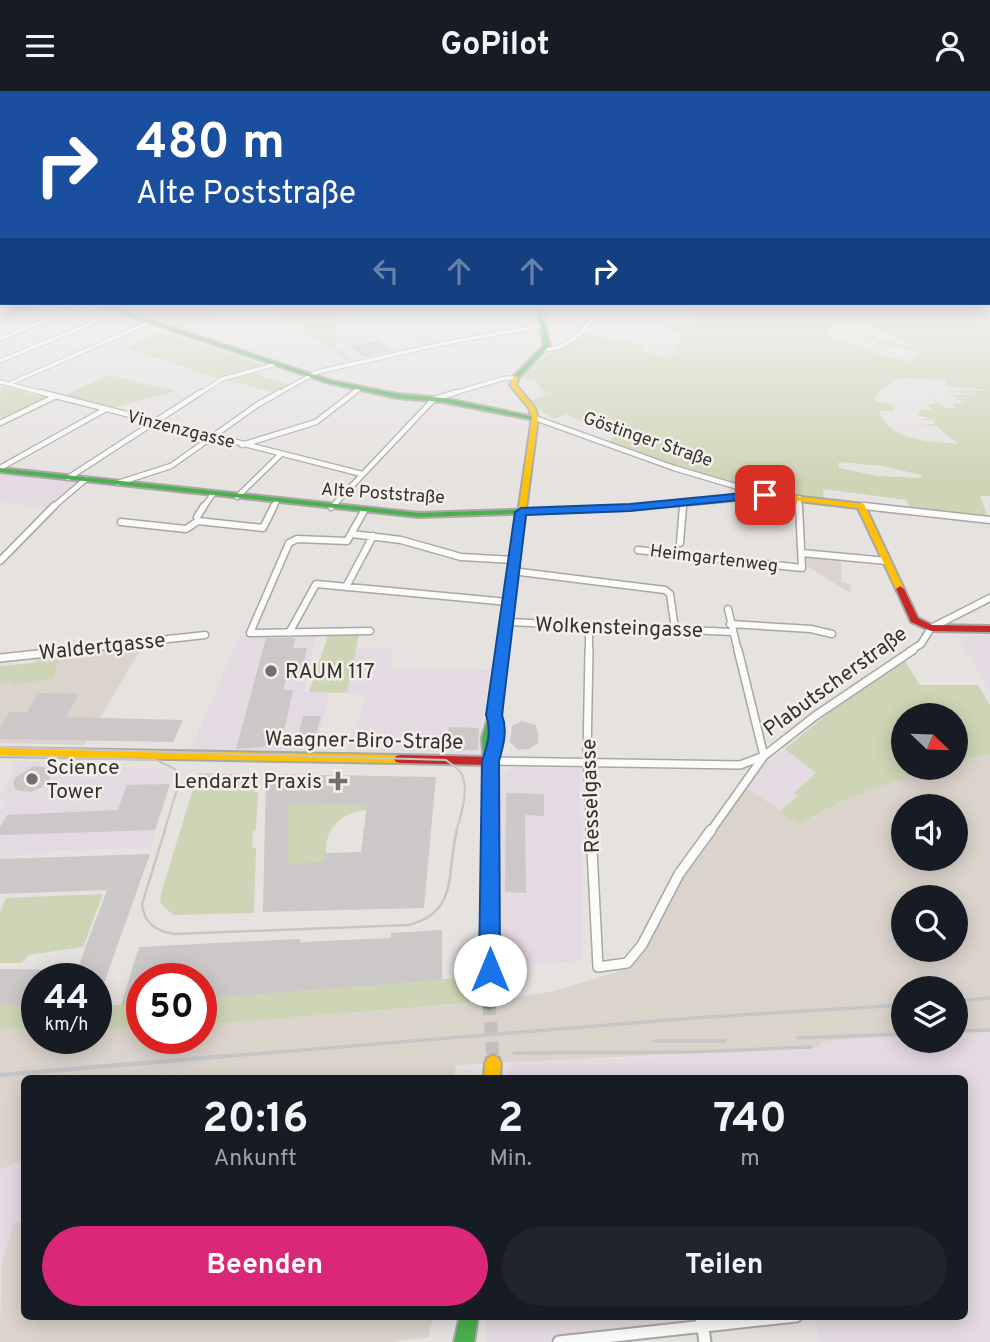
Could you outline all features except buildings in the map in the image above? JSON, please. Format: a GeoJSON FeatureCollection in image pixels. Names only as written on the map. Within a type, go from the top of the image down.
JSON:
{"type":"FeatureCollection","features":[{"type":"Feature","properties":{"kind":"main road"},"geometry":{"type":"LineString","coordinates":[[259,360],[359,389],[434,399],[535,418]]}},
{"type":"Feature","properties":{"kind":"main road"},"geometry":{"type":"LineString","coordinates":[[489,1002],[490,761],[486,747],[488,723],[494,715],[535,418],[532,407],[517,392],[514,378],[534,360]]}},
{"type":"Feature","properties":{"kind":"main road","name":"Alte Poststraße"},"geometry":{"type":"LineString","coordinates":[[0,469],[419,516],[614,509],[765,495]]}},
{"type":"Feature","properties":{"kind":"main road","name":"Göstinger Straße"},"geometry":{"type":"LineString","coordinates":[[765,495],[861,506]]}},
{"type":"Feature","properties":{"kind":"main road"},"geometry":{"type":"LineString","coordinates":[[861,506],[914,620],[931,628]]}},
{"type":"Feature","properties":{"kind":"main road","name":"Plabutscherstraße"},"geometry":{"type":"LineString","coordinates":[[931,628],[990,629]]}},
{"type":"Feature","properties":{"kind":"main road","name":"Waagner-Biro-Straße"},"geometry":{"type":"LineString","coordinates":[[0,752],[148,757],[171,755],[490,761]]}},
{"type":"Feature","properties":{"kind":"main road"},"geometry":{"type":"LineString","coordinates":[[492,1075],[493,1063]]}},
{"type":"Feature","properties":{"kind":"main road"},"geometry":{"type":"LineString","coordinates":[[464,1342],[468,1320]]}},
{"type":"Feature","properties":{"kind":"street"},"geometry":{"type":"LineString","coordinates":[[8,384],[62,360]]}},
{"type":"Feature","properties":{"kind":"street"},"geometry":{"type":"LineString","coordinates":[[118,483],[171,465],[257,405],[308,376],[325,369],[364,360]]}},
{"type":"Feature","properties":{"kind":"street"},"geometry":{"type":"LineString","coordinates":[[68,478],[222,379],[273,365]]}},
{"type":"Feature","properties":{"kind":"street"},"geometry":{"type":"LineString","coordinates":[[331,508],[434,399],[505,378],[514,378]]}},
{"type":"Feature","properties":{"kind":"street","name":"Vinzenzgasse"},"geometry":{"type":"LineString","coordinates":[[0,382],[362,474]]}},
{"type":"Feature","properties":{"kind":"street"},"geometry":{"type":"LineString","coordinates":[[241,445],[316,422],[359,389]]}},
{"type":"Feature","properties":{"kind":"street"},"geometry":{"type":"LineString","coordinates":[[0,423],[54,397]]}},
{"type":"Feature","properties":{"kind":"street"},"geometry":{"type":"LineString","coordinates":[[0,469],[104,410]]}},
{"type":"Feature","properties":{"kind":"street","name":"Göstinger Straße"},"geometry":{"type":"LineString","coordinates":[[535,418],[554,422],[592,439],[677,469],[765,495]]}},
{"type":"Feature","properties":{"kind":"street"},"geometry":{"type":"LineString","coordinates":[[237,497],[280,455]]}},
{"type":"Feature","properties":{"kind":"street"},"geometry":{"type":"LineString","coordinates":[[0,561],[44,515],[86,479]]}},
{"type":"Feature","properties":{"kind":"street"},"geometry":{"type":"LineString","coordinates":[[198,521],[197,516],[213,494]]}},
{"type":"Feature","properties":{"kind":"street","name":"Heimgartenweg"},"geometry":{"type":"LineString","coordinates":[[638,549],[800,568],[804,566],[799,498]]}},
{"type":"Feature","properties":{"kind":"street"},"geometry":{"type":"LineString","coordinates":[[121,522],[186,529],[198,521],[263,528],[277,501]]}},
{"type":"Feature","properties":{"kind":"street","name":"Heimgartenweg"},"geometry":{"type":"LineString","coordinates":[[680,543],[683,503]]}},
{"type":"Feature","properties":{"kind":"street","name":"Göstinger Straße"},"geometry":{"type":"LineString","coordinates":[[861,506],[990,520]]}},
{"type":"Feature","properties":{"kind":"street"},"geometry":{"type":"LineString","coordinates":[[364,511],[347,541],[297,540],[289,543],[250,633],[370,631]]}},
{"type":"Feature","properties":{"kind":"street"},"geometry":{"type":"LineString","coordinates":[[352,534],[401,540],[461,557],[665,590],[670,594],[675,629]]}},
{"type":"Feature","properties":{"kind":"street"},"geometry":{"type":"LineString","coordinates":[[346,587],[373,536]]}},
{"type":"Feature","properties":{"kind":"street"},"geometry":{"type":"LineString","coordinates":[[802,553],[887,561]]}},
{"type":"Feature","properties":{"kind":"street","name":"Wolkensteingasse"},"geometry":{"type":"LineString","coordinates":[[289,633],[316,584],[508,602]]}},
{"type":"Feature","properties":{"kind":"street"},"geometry":{"type":"LineString","coordinates":[[931,628],[990,598]]}},
{"type":"Feature","properties":{"kind":"street","name":"Wolkensteingasse"},"geometry":{"type":"LineString","coordinates":[[728,609],[764,756]]}},
{"type":"Feature","properties":{"kind":"street","name":"Wolkensteingasse"},"geometry":{"type":"LineString","coordinates":[[506,622],[675,629],[811,629],[832,634]]}},
{"type":"Feature","properties":{"kind":"street","name":"Resselgasse"},"geometry":{"type":"LineString","coordinates":[[589,626],[588,761],[598,967]]}},
{"type":"Feature","properties":{"kind":"street","name":"Plabutscherstraße"},"geometry":{"type":"LineString","coordinates":[[598,967],[627,963],[642,945],[679,874],[764,756],[815,716],[921,644],[931,628]]}},
{"type":"Feature","properties":{"kind":"street","name":"Waldertgasse"},"geometry":{"type":"LineString","coordinates":[[0,658],[205,635]]}},
{"type":"Feature","properties":{"kind":"street","name":"Waagner-Biro-Straße"},"geometry":{"type":"LineString","coordinates":[[490,761],[740,765],[764,756]]}},
{"type":"Feature","properties":{"kind":"street"},"geometry":{"type":"LineString","coordinates":[[559,1342],[702,1320],[705,1342]]}},
{"type":"Feature","properties":{"kind":"shaded area"},"geometry":{"type":"Polygon","coordinates":[[[0,466],[79,474],[86,479],[48,508],[0,502],[0,466]]]}},
{"type":"Feature","properties":{"kind":"shaded area"},"geometry":{"type":"Polygon","coordinates":[[[806,557],[841,559],[842,582],[850,584],[852,594],[807,566],[806,557]]]}},
{"type":"Feature","properties":{"kind":"shaded area"},"geometry":{"type":"Polygon","coordinates":[[[317,633],[304,692],[330,692],[315,751],[191,750],[239,636],[317,633]]]}},
{"type":"Feature","properties":{"kind":"shaded area"},"geometry":{"type":"Polygon","coordinates":[[[990,635],[990,692],[958,636],[990,635]]]}},
{"type":"Feature","properties":{"kind":"shaded area"},"geometry":{"type":"Polygon","coordinates":[[[143,645],[84,745],[0,743],[0,666],[35,663],[37,658],[143,645]]]}},
{"type":"Feature","properties":{"kind":"shaded area"},"geometry":{"type":"Polygon","coordinates":[[[355,649],[393,649],[392,668],[490,670],[479,753],[348,752],[351,731],[355,731],[366,695],[347,694],[355,649]]]}},
{"type":"Feature","properties":{"kind":"shaded area"},"geometry":{"type":"Polygon","coordinates":[[[785,749],[816,773],[794,793],[798,796],[779,812],[746,788],[766,763],[785,749]]]}},
{"type":"Feature","properties":{"kind":"shaded area"},"geometry":{"type":"Polygon","coordinates":[[[990,754],[990,1032],[968,1033],[968,976],[891,976],[891,1037],[823,1041],[819,1047],[456,1065],[454,1075],[21,1075],[21,1160],[0,1170],[0,1029],[21,1029],[21,1054],[112,1054],[112,1029],[126,1028],[126,1054],[217,1054],[217,1024],[475,1003],[550,992],[617,972],[637,960],[684,871],[746,788],[801,824],[849,798],[897,781],[968,781],[968,759],[990,754]]]}},
{"type":"Feature","properties":{"kind":"shaded area"},"geometry":{"type":"Polygon","coordinates":[[[14,761],[166,769],[174,773],[150,848],[57,850],[50,854],[19,855],[13,859],[0,884],[0,811],[6,800],[0,800],[0,796],[16,766],[11,766],[14,761]]]}},
{"type":"Feature","properties":{"kind":"shaded area"},"geometry":{"type":"Polygon","coordinates":[[[515,767],[580,768],[583,960],[501,968],[500,776],[515,767]]]}},
{"type":"Feature","properties":{"kind":"shaded area"},"geometry":{"type":"Polygon","coordinates":[[[990,1032],[990,1342],[820,1342],[814,1320],[968,1320],[968,1075],[507,1075],[509,1061],[616,1059],[819,1047],[823,1041],[891,1036],[891,1053],[968,1053],[968,1033],[990,1032]]]}},
{"type":"Feature","properties":{"kind":"shaded area"},"geometry":{"type":"Polygon","coordinates":[[[21,1160],[21,1222],[13,1223],[0,1277],[0,1170],[21,1160]]]}},
{"type":"Feature","properties":{"kind":"shaded area"},"geometry":{"type":"Polygon","coordinates":[[[21,1222],[21,1320],[432,1320],[429,1337],[392,1342],[0,1342],[1,1267],[13,1223],[21,1222]]]}},
{"type":"Feature","properties":{"kind":"shaded area"},"geometry":{"type":"Polygon","coordinates":[[[487,1320],[814,1320],[593,1342],[487,1342],[487,1320]]]}},
{"type":"Feature","properties":{"kind":"green space"},"geometry":{"type":"Polygon","coordinates":[[[163,360],[250,360],[267,366],[221,379],[163,360]]]}},
{"type":"Feature","properties":{"kind":"green space"},"geometry":{"type":"Polygon","coordinates":[[[990,360],[990,496],[980,496],[988,518],[910,510],[907,500],[823,489],[824,499],[762,491],[702,475],[607,443],[614,436],[566,414],[554,419],[531,400],[546,395],[536,381],[521,377],[522,372],[537,362],[990,360]],[[902,378],[893,381],[874,397],[876,401],[893,405],[895,411],[879,411],[884,421],[891,429],[901,434],[936,442],[958,444],[936,426],[918,425],[935,424],[933,420],[919,420],[931,418],[918,415],[920,410],[933,410],[927,405],[935,403],[931,398],[946,408],[956,408],[952,404],[964,402],[954,398],[962,398],[949,395],[976,394],[942,391],[989,390],[945,386],[947,380],[902,378]],[[839,462],[839,468],[877,476],[922,478],[921,475],[883,466],[839,462]]]}},
{"type":"Feature","properties":{"kind":"green space"},"geometry":{"type":"Polygon","coordinates":[[[250,372],[290,385],[275,393],[224,379],[250,372]]]}},
{"type":"Feature","properties":{"kind":"green space"},"geometry":{"type":"Polygon","coordinates":[[[108,375],[176,391],[112,408],[64,396],[108,375]]]}},
{"type":"Feature","properties":{"kind":"green space"},"geometry":{"type":"Polygon","coordinates":[[[1,386],[44,399],[4,418],[0,417],[0,405],[3,404],[0,403],[1,386]]]}},
{"type":"Feature","properties":{"kind":"green space"},"geometry":{"type":"Polygon","coordinates":[[[359,634],[347,693],[309,692],[328,635],[359,634]]]}},
{"type":"Feature","properties":{"kind":"green space"},"geometry":{"type":"Polygon","coordinates":[[[59,661],[53,679],[12,684],[12,681],[3,682],[0,685],[0,666],[59,661]]]}},
{"type":"Feature","properties":{"kind":"green space"},"geometry":{"type":"Polygon","coordinates":[[[905,661],[920,685],[978,685],[990,705],[990,754],[968,759],[968,703],[891,703],[891,781],[897,781],[849,798],[800,824],[779,812],[797,796],[794,793],[816,773],[785,749],[827,714],[905,661]]]}},
{"type":"Feature","properties":{"kind":"green space"},"geometry":{"type":"Polygon","coordinates":[[[198,773],[255,775],[254,792],[258,792],[252,848],[256,848],[254,913],[173,915],[160,903],[198,773]]]}},
{"type":"Feature","properties":{"kind":"green space"},"geometry":{"type":"Polygon","coordinates":[[[288,800],[298,803],[367,805],[392,881],[288,889],[288,800]],[[367,810],[348,815],[334,826],[329,834],[326,852],[328,862],[365,875],[367,810]]]}},
{"type":"Feature","properties":{"kind":"green space"},"geometry":{"type":"Polygon","coordinates":[[[103,894],[83,947],[28,955],[22,963],[0,963],[0,912],[6,898],[103,894]]]}},
{"type":"Feature","properties":{"kind":"green space"},"geometry":{"type":"Polygon","coordinates":[[[471,977],[470,1003],[217,1024],[217,998],[471,977]]]}},
{"type":"Feature","properties":{"kind":"green space"},"geometry":{"type":"Polygon","coordinates":[[[0,1005],[21,1006],[21,1029],[0,1029],[0,1005]]]}},
{"type":"Feature","properties":{"kind":"green space"},"geometry":{"type":"Polygon","coordinates":[[[112,1005],[126,1005],[126,1028],[112,1029],[112,1005]]]}},
{"type":"Feature","properties":{"kind":"tunnel"},"geometry":{"type":"LineString","coordinates":[[489,1002],[493,1058]]}},
{"type":"Feature","properties":{"kind":"tunnel"},"geometry":{"type":"LineString","coordinates":[[493,1058],[493,1063]]}},
{"type":"Feature","properties":{"kind":"tram line"},"geometry":{"type":"LineString","coordinates":[[0,747],[446,760],[462,775],[465,789],[456,832]]}},
{"type":"Feature","properties":{"kind":"tram line"},"geometry":{"type":"LineString","coordinates":[[0,756],[156,760],[175,769],[179,783],[164,832]]}},
{"type":"Feature","properties":{"kind":"tram line"},"geometry":{"type":"LineString","coordinates":[[165,830],[142,904],[145,917],[152,925],[175,934],[408,925],[425,919],[436,911],[448,888],[457,830]]}},
{"type":"Feature","properties":{"kind":"railway"},"geometry":{"type":"LineString","coordinates":[[968,1000],[990,998]]}},
{"type":"Feature","properties":{"kind":"railway"},"geometry":{"type":"LineString","coordinates":[[205,1058],[693,1018],[891,1006]]}},
{"type":"Feature","properties":{"kind":"railway"},"geometry":{"type":"LineString","coordinates":[[968,1031],[990,1030]]}},
{"type":"Feature","properties":{"kind":"railway"},"geometry":{"type":"LineString","coordinates":[[798,1038],[891,1034]]}},
{"type":"Feature","properties":{"kind":"railway"},"geometry":{"type":"LineString","coordinates":[[654,1041],[725,1041]]}},
{"type":"Feature","properties":{"kind":"railway"},"geometry":{"type":"LineString","coordinates":[[514,1053],[692,1052],[811,1047]]}},
{"type":"Feature","properties":{"kind":"railway"},"geometry":{"type":"LineString","coordinates":[[0,1075],[227,1056]]}},
{"type":"Feature","properties":{"kind":"traffic: fast"},"geometry":{"type":"LineString","coordinates":[[266,360],[331,382],[397,396],[443,400],[535,418]]}},
{"type":"Feature","properties":{"kind":"traffic: fast"},"geometry":{"type":"LineString","coordinates":[[516,377],[532,360]]}},
{"type":"Feature","properties":{"kind":"traffic: fast"},"geometry":{"type":"LineString","coordinates":[[0,470],[419,515],[624,508],[716,500]]}},
{"type":"Feature","properties":{"kind":"traffic: fast"},"geometry":{"type":"LineString","coordinates":[[489,1002],[491,780],[487,738],[494,715]]}},
{"type":"Feature","properties":{"kind":"traffic: fast"},"geometry":{"type":"LineString","coordinates":[[464,1342],[468,1320]]}},
{"type":"Feature","properties":{"kind":"traffic: slow"},"geometry":{"type":"LineString","coordinates":[[490,761],[495,748],[498,684],[535,418],[532,408],[513,385],[516,377]]}},
{"type":"Feature","properties":{"kind":"traffic: slow"},"geometry":{"type":"LineString","coordinates":[[716,500],[765,495],[861,506],[900,589]]}},
{"type":"Feature","properties":{"kind":"traffic: slow"},"geometry":{"type":"LineString","coordinates":[[0,752],[400,759]]}},
{"type":"Feature","properties":{"kind":"traffic: slow"},"geometry":{"type":"LineString","coordinates":[[492,1075],[493,1063]]}},
{"type":"Feature","properties":{"kind":"traffic: jam"},"geometry":{"type":"LineString","coordinates":[[900,589],[914,620],[931,628],[990,629]]}},
{"type":"Feature","properties":{"kind":"traffic: jam"},"geometry":{"type":"LineString","coordinates":[[400,759],[490,761]]}},
{"type":"Feature","properties":{"kind":"place","name":"RAUM 117"},"geometry":{"type":"Point","coordinates":[271,671]}},
{"type":"Feature","properties":{"kind":"place","name":"Science Tower"},"geometry":{"type":"Point","coordinates":[32,779]}},
{"type":"Feature","properties":{"kind":"place","name":"Lendarzt Praxis"},"geometry":{"type":"Point","coordinates":[338,781]}},
{"type":"Feature","properties":{"kind":"route"},"geometry":{"type":"LineString","coordinates":[[490,970],[490,761],[495,748],[497,723],[494,715],[521,512],[630,508],[765,495]]}}]}
